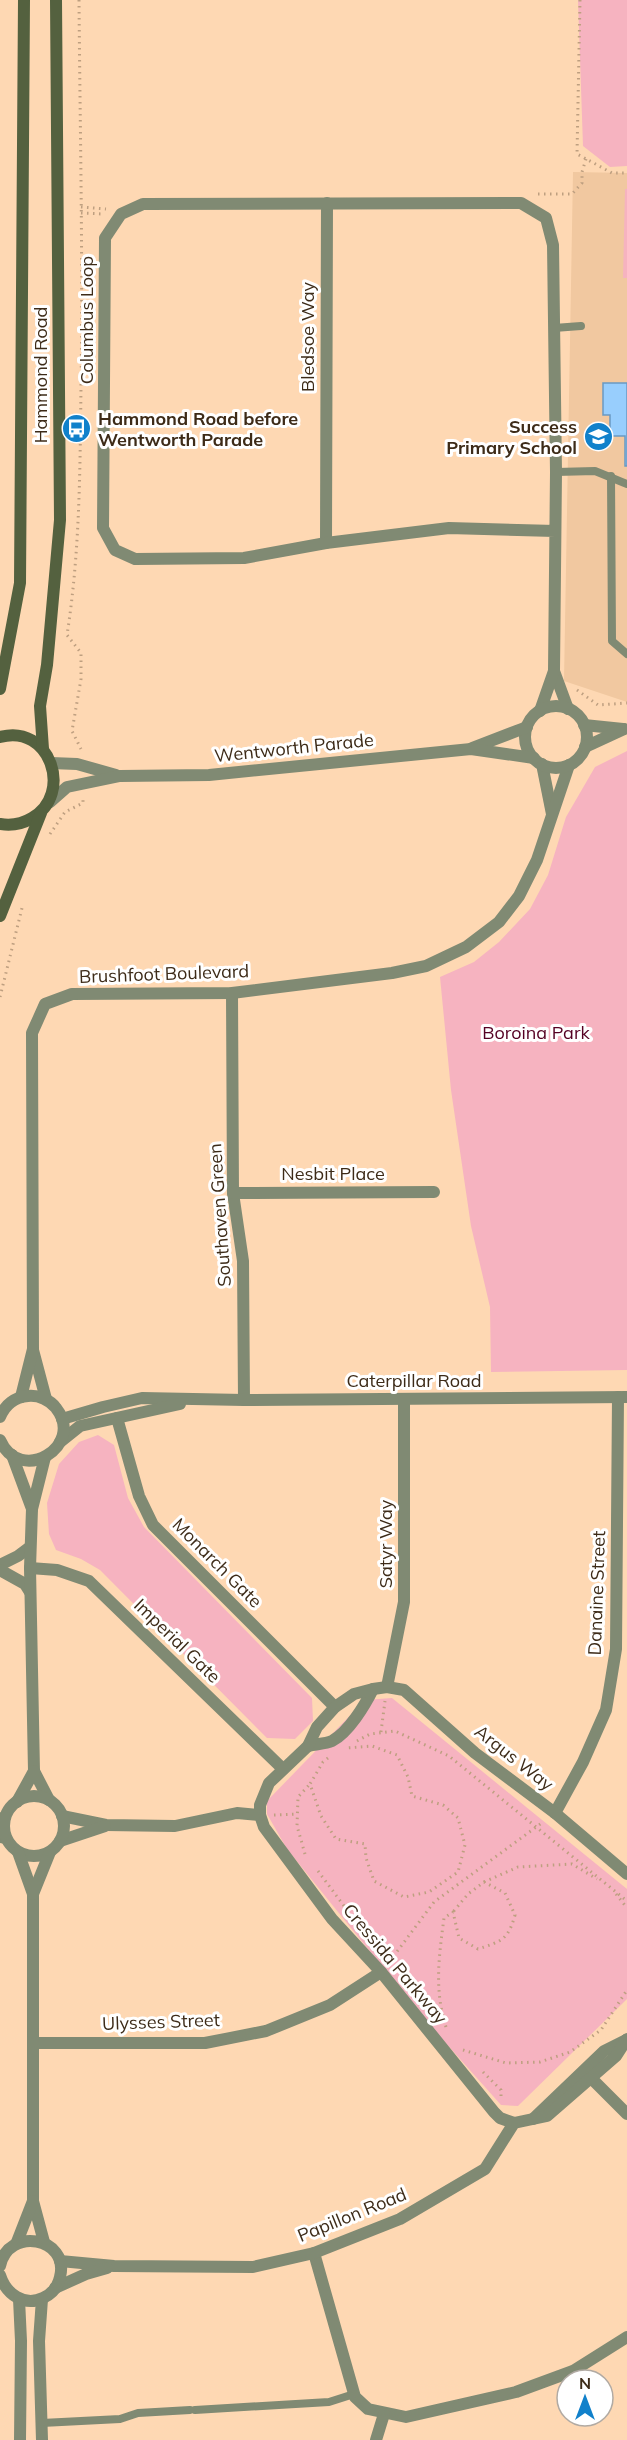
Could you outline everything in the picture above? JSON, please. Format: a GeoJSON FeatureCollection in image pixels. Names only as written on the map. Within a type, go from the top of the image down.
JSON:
{"type":"FeatureCollection","features":[{"type":"Feature","properties":{"kind":"main road","name":"Hammond Road"},"geometry":{"type":"LineString","coordinates":[[0,689],[20,583],[24,0]]}},
{"type":"Feature","properties":{"kind":"main road","name":"Hammond Road"},"geometry":{"type":"LineString","coordinates":[[50,802],[54,780],[50,758],[43,748],[40,706],[47,665],[60,520],[56,0]]}},
{"type":"Feature","properties":{"kind":"main road"},"geometry":{"type":"LineString","coordinates":[[0,737],[10,734],[27,738],[43,748]]}},
{"type":"Feature","properties":{"kind":"main road"},"geometry":{"type":"LineString","coordinates":[[0,916],[41,813],[50,802]]}},
{"type":"Feature","properties":{"kind":"main road"},"geometry":{"type":"LineString","coordinates":[[0,824],[23,823],[41,813]]}},
{"type":"Feature","properties":{"kind":"street","name":"Bledsoe Way"},"geometry":{"type":"LineString","coordinates":[[326,543],[327,203]]}},
{"type":"Feature","properties":{"kind":"street"},"geometry":{"type":"LineString","coordinates":[[121,214],[143,204],[521,203],[546,218],[553,245],[556,472],[554,671],[540,711]]}},
{"type":"Feature","properties":{"kind":"street","name":"Columbus Loop"},"geometry":{"type":"LineString","coordinates":[[121,214],[105,238],[103,528],[115,550],[135,559],[244,558],[326,543],[449,528],[555,531]]}},
{"type":"Feature","properties":{"kind":"street"},"geometry":{"type":"LineString","coordinates":[[554,671],[568,709]]}},
{"type":"Feature","properties":{"kind":"street"},"geometry":{"type":"LineString","coordinates":[[549,707],[568,709],[575,713],[584,725],[585,747],[576,760],[569,765],[560,767],[538,761],[526,744],[527,727],[540,711],[549,707]]}},
{"type":"Feature","properties":{"kind":"street"},"geometry":{"type":"LineString","coordinates":[[584,725],[626,729]]}},
{"type":"Feature","properties":{"kind":"street","name":"Wentworth Parade"},"geometry":{"type":"LineString","coordinates":[[471,749],[527,727]]}},
{"type":"Feature","properties":{"kind":"street"},"geometry":{"type":"LineString","coordinates":[[585,747],[626,729]]}},
{"type":"Feature","properties":{"kind":"street","name":"Wentworth Parade"},"geometry":{"type":"LineString","coordinates":[[50,802],[67,787],[120,776],[208,775],[471,749],[538,761]]}},
{"type":"Feature","properties":{"kind":"street","name":"Brushfoot Boulevard"},"geometry":{"type":"LineString","coordinates":[[538,761],[552,815]]}},
{"type":"Feature","properties":{"kind":"street","name":"Wentworth Parade"},"geometry":{"type":"LineString","coordinates":[[51,764],[85,766],[120,776]]}},
{"type":"Feature","properties":{"kind":"street","name":"Brushfoot Boulevard"},"geometry":{"type":"LineString","coordinates":[[21,1397],[33,1349],[32,1032],[45,1004],[72,994],[232,993],[392,973],[426,966],[466,947],[499,922],[519,896],[537,860],[569,765]]}},
{"type":"Feature","properties":{"kind":"street","name":"Southaven Green"},"geometry":{"type":"LineString","coordinates":[[232,993],[234,1193],[243,1261],[244,1400]]}},
{"type":"Feature","properties":{"kind":"street","name":"Nesbit Place"},"geometry":{"type":"LineString","coordinates":[[234,1193],[434,1192]]}},
{"type":"Feature","properties":{"kind":"street","name":"Brushfoot Boulevard"},"geometry":{"type":"LineString","coordinates":[[33,1349],[46,1399]]}},
{"type":"Feature","properties":{"kind":"street"},"geometry":{"type":"LineString","coordinates":[[0,1415],[5,1407],[21,1397],[38,1396],[46,1399],[59,1411],[62,1419],[60,1442]]}},
{"type":"Feature","properties":{"kind":"street","name":"Caterpillar Road"},"geometry":{"type":"LineString","coordinates":[[62,1419],[142,1398],[244,1400],[623,1397]]}},
{"type":"Feature","properties":{"kind":"street","name":"Danaine Street"},"geometry":{"type":"LineString","coordinates":[[555,1813],[606,1710],[616,1649],[623,1397]]}},
{"type":"Feature","properties":{"kind":"street","name":"Satyr Way"},"geometry":{"type":"LineString","coordinates":[[387,1687],[404,1602],[404,1399]]}},
{"type":"Feature","properties":{"kind":"street","name":"Caterpillar Road"},"geometry":{"type":"LineString","coordinates":[[45,1457],[80,1426],[202,1400]]}},
{"type":"Feature","properties":{"kind":"street","name":"Monarch Gate"},"geometry":{"type":"LineString","coordinates":[[117,1418],[130,1457],[139,1496],[153,1525],[335,1707]]}},
{"type":"Feature","properties":{"kind":"street"},"geometry":{"type":"LineString","coordinates":[[0,1440],[12,1455],[32,1509]]}},
{"type":"Feature","properties":{"kind":"street"},"geometry":{"type":"LineString","coordinates":[[12,1455],[28,1461],[45,1457],[32,1509],[30,1547],[34,1771],[49,1800],[62,1816],[64,1824],[60,1841]]}},
{"type":"Feature","properties":{"kind":"street"},"geometry":{"type":"LineString","coordinates":[[30,1547],[0,1568],[25,1584],[30,1592]]}},
{"type":"Feature","properties":{"kind":"street","name":"Imperial Gate"},"geometry":{"type":"LineString","coordinates":[[30,1568],[57,1570],[89,1581],[283,1769]]}},
{"type":"Feature","properties":{"kind":"street"},"geometry":{"type":"LineString","coordinates":[[62,1816],[106,1825],[175,1826],[237,1813],[260,1815],[269,1783],[308,1746],[317,1727],[335,1707],[354,1694],[387,1687]]}},
{"type":"Feature","properties":{"kind":"street","name":"Argus Way"},"geometry":{"type":"LineString","coordinates":[[387,1687],[404,1690],[475,1753],[555,1813],[627,1874]]}},
{"type":"Feature","properties":{"kind":"street"},"geometry":{"type":"LineString","coordinates":[[308,1746],[332,1741],[341,1734],[364,1708],[373,1689]]}},
{"type":"Feature","properties":{"kind":"street"},"geometry":{"type":"LineString","coordinates":[[17,1802],[34,1771]]}},
{"type":"Feature","properties":{"kind":"street"},"geometry":{"type":"LineString","coordinates":[[44,2242],[33,2201],[33,1894],[18,1852],[3,1838],[3,1818],[9,1808],[32,1796],[49,1800]]}},
{"type":"Feature","properties":{"kind":"street","name":"Cressida Parkway"},"geometry":{"type":"LineString","coordinates":[[260,1815],[264,1827],[332,1919],[381,1972],[494,2112],[500,2118],[514,2123]]}},
{"type":"Feature","properties":{"kind":"street"},"geometry":{"type":"LineString","coordinates":[[33,1894],[50,1852],[60,1841],[106,1825]]}},
{"type":"Feature","properties":{"kind":"street"},"geometry":{"type":"LineString","coordinates":[[18,1852],[34,1856],[50,1852]]}},
{"type":"Feature","properties":{"kind":"street","name":"Ulysses Street"},"geometry":{"type":"LineString","coordinates":[[34,2043],[205,2043],[266,2031],[330,2005],[381,1972]]}},
{"type":"Feature","properties":{"kind":"street"},"geometry":{"type":"LineString","coordinates":[[514,2123],[547,2116],[616,2056],[627,2039]]}},
{"type":"Feature","properties":{"kind":"street"},"geometry":{"type":"LineString","coordinates":[[532,2120],[604,2051],[627,2039]]}},
{"type":"Feature","properties":{"kind":"street"},"geometry":{"type":"LineString","coordinates":[[591,2078],[627,2114]]}},
{"type":"Feature","properties":{"kind":"street","name":"Papillon Road"},"geometry":{"type":"LineString","coordinates":[[60,2261],[114,2266],[253,2267],[314,2253],[400,2219],[485,2169],[514,2123]]}},
{"type":"Feature","properties":{"kind":"street"},"geometry":{"type":"LineString","coordinates":[[17,2242],[33,2201]]}},
{"type":"Feature","properties":{"kind":"street"},"geometry":{"type":"LineString","coordinates":[[0,2266],[2,2253],[17,2242],[26,2240],[44,2242],[57,2253],[60,2261],[61,2271],[55,2288]]}},
{"type":"Feature","properties":{"kind":"street"},"geometry":{"type":"LineString","coordinates":[[314,2253],[354,2394],[368,2409],[384,2414],[406,2417],[516,2392],[573,2371],[627,2337]]}},
{"type":"Feature","properties":{"kind":"street","name":"Papillon Road"},"geometry":{"type":"LineString","coordinates":[[42,2299],[55,2288],[86,2274],[114,2266]]}},
{"type":"Feature","properties":{"kind":"street"},"geometry":{"type":"LineString","coordinates":[[1,2281],[13,2296],[19,2299],[34,2301],[42,2299],[39,2341],[42,2440]]}},
{"type":"Feature","properties":{"kind":"street"},"geometry":{"type":"LineString","coordinates":[[19,2299],[20,2440]]}},
{"type":"Feature","properties":{"kind":"street"},"geometry":{"type":"LineString","coordinates":[[376,2440],[384,2414]]}},
{"type":"Feature","properties":{"kind":"lane"},"geometry":{"type":"LineString","coordinates":[[554,328],[581,326]]}},
{"type":"Feature","properties":{"kind":"lane"},"geometry":{"type":"LineString","coordinates":[[556,472],[595,471],[627,484]]}},
{"type":"Feature","properties":{"kind":"lane"},"geometry":{"type":"LineString","coordinates":[[611,476],[612,641],[627,654]]}},
{"type":"Feature","properties":{"kind":"lane"},"geometry":{"type":"LineString","coordinates":[[42,2423],[120,2420],[138,2413],[329,2402],[354,2394]]}},
{"type":"Feature","properties":{"kind":"path"},"geometry":{"type":"LineString","coordinates":[[80,0],[80,483],[75,585],[67,634],[81,653],[81,679],[72,731],[86,759],[85,766]]}},
{"type":"Feature","properties":{"kind":"path"},"geometry":{"type":"LineString","coordinates":[[580,0],[577,154],[612,173],[627,173]]}},
{"type":"Feature","properties":{"kind":"path"},"geometry":{"type":"LineString","coordinates":[[81,207],[110,209],[121,214]]}},
{"type":"Feature","properties":{"kind":"path"},"geometry":{"type":"LineString","coordinates":[[573,687],[597,705],[627,703]]}},
{"type":"Feature","properties":{"kind":"path"},"geometry":{"type":"LineString","coordinates":[[45,841],[65,812],[83,803],[84,783]]}},
{"type":"Feature","properties":{"kind":"path"},"geometry":{"type":"LineString","coordinates":[[0,997],[24,899]]}},
{"type":"Feature","properties":{"kind":"path"},"geometry":{"type":"LineString","coordinates":[[381,1732],[387,1687]]}},
{"type":"Feature","properties":{"kind":"path"},"geometry":{"type":"LineString","coordinates":[[310,1784],[321,1816],[336,1839],[365,1844],[366,1858],[374,1881],[404,1897],[429,1892],[458,1872],[465,1845],[458,1818],[443,1804],[412,1796],[408,1777],[397,1755],[372,1746],[342,1749],[370,1734],[395,1731],[449,1756],[627,1901]]}},
{"type":"Feature","properties":{"kind":"path"},"geometry":{"type":"LineString","coordinates":[[310,1861],[303,1851],[297,1826],[298,1797],[310,1784],[323,1762],[333,1755]]}},
{"type":"Feature","properties":{"kind":"path"},"geometry":{"type":"LineString","coordinates":[[381,1972],[434,1902],[555,1813]]}},
{"type":"Feature","properties":{"kind":"path"},"geometry":{"type":"LineString","coordinates":[[260,1815],[297,1814]]}},
{"type":"Feature","properties":{"kind":"path"},"geometry":{"type":"LineString","coordinates":[[439,2023],[447,2032],[438,1992],[438,1963],[444,1918],[484,1882],[518,1866],[572,1863],[613,1889],[627,1908]]}},
{"type":"Feature","properties":{"kind":"path"},"geometry":{"type":"LineString","coordinates":[[317,1870],[353,1918]]}},
{"type":"Feature","properties":{"kind":"path"},"geometry":{"type":"LineString","coordinates":[[453,1912],[459,1938],[478,1949],[502,1941],[513,1925],[515,1915],[505,1893],[484,1882]]}},
{"type":"Feature","properties":{"kind":"path"},"geometry":{"type":"LineString","coordinates":[[382,1953],[396,1969]]}},
{"type":"Feature","properties":{"kind":"path"},"geometry":{"type":"LineString","coordinates":[[463,2050],[506,2063],[540,2062],[570,2052],[601,2030],[627,1990]]}},
{"type":"Feature","properties":{"kind":"path"},"geometry":{"type":"LineString","coordinates":[[458,2044],[469,2058]]}},
{"type":"Feature","properties":{"kind":"path"},"geometry":{"type":"LineString","coordinates":[[476,2065],[501,2090],[501,2105],[494,2112]]}},
{"type":"Feature","properties":{"kind":"shaded area","name":"Success Primary School"},"geometry":{"type":"Polygon","coordinates":[[[573,172],[627,173],[627,702],[564,681],[573,172]]]}},
{"type":"Feature","properties":{"kind":"green space"},"geometry":{"type":"Polygon","coordinates":[[[578,0],[627,0],[627,166],[610,167],[583,146],[578,0]]]}},
{"type":"Feature","properties":{"kind":"green space"},"geometry":{"type":"Polygon","coordinates":[[[625,189],[627,189],[627,278],[623,278],[625,189]]]}},
{"type":"Feature","properties":{"kind":"green space","name":"Boroina Park"},"geometry":{"type":"Polygon","coordinates":[[[627,751],[627,1370],[491,1372],[490,1307],[471,1226],[451,1090],[440,977],[474,962],[499,942],[530,909],[548,875],[566,817],[595,767],[627,751]]]}},
{"type":"Feature","properties":{"kind":"green space"},"geometry":{"type":"Polygon","coordinates":[[[98,1435],[114,1445],[128,1498],[144,1527],[312,1698],[313,1721],[295,1739],[267,1738],[100,1570],[81,1559],[56,1550],[49,1534],[47,1503],[59,1464],[79,1442],[98,1435]]]}},
{"type":"Feature","properties":{"kind":"green space"},"geometry":{"type":"Polygon","coordinates":[[[392,1698],[627,1889],[627,1999],[518,2106],[501,2105],[427,2022],[287,1849],[267,1814],[267,1801],[365,1700],[392,1698]]]}},
{"type":"Feature","properties":{"kind":"building"},"geometry":{"type":"Polygon","coordinates":[[[603,383],[627,383],[627,466],[625,466],[625,436],[610,436],[610,415],[603,415],[603,383]]]}},
{"type":"Feature","properties":{"kind":"place","name":"Hammond Road before Wentworth Parade"},"geometry":{"type":"Point","coordinates":[77,429]}},
{"type":"Feature","properties":{"kind":"place","name":"Success Primary School"},"geometry":{"type":"Point","coordinates":[598,437]}}]}
